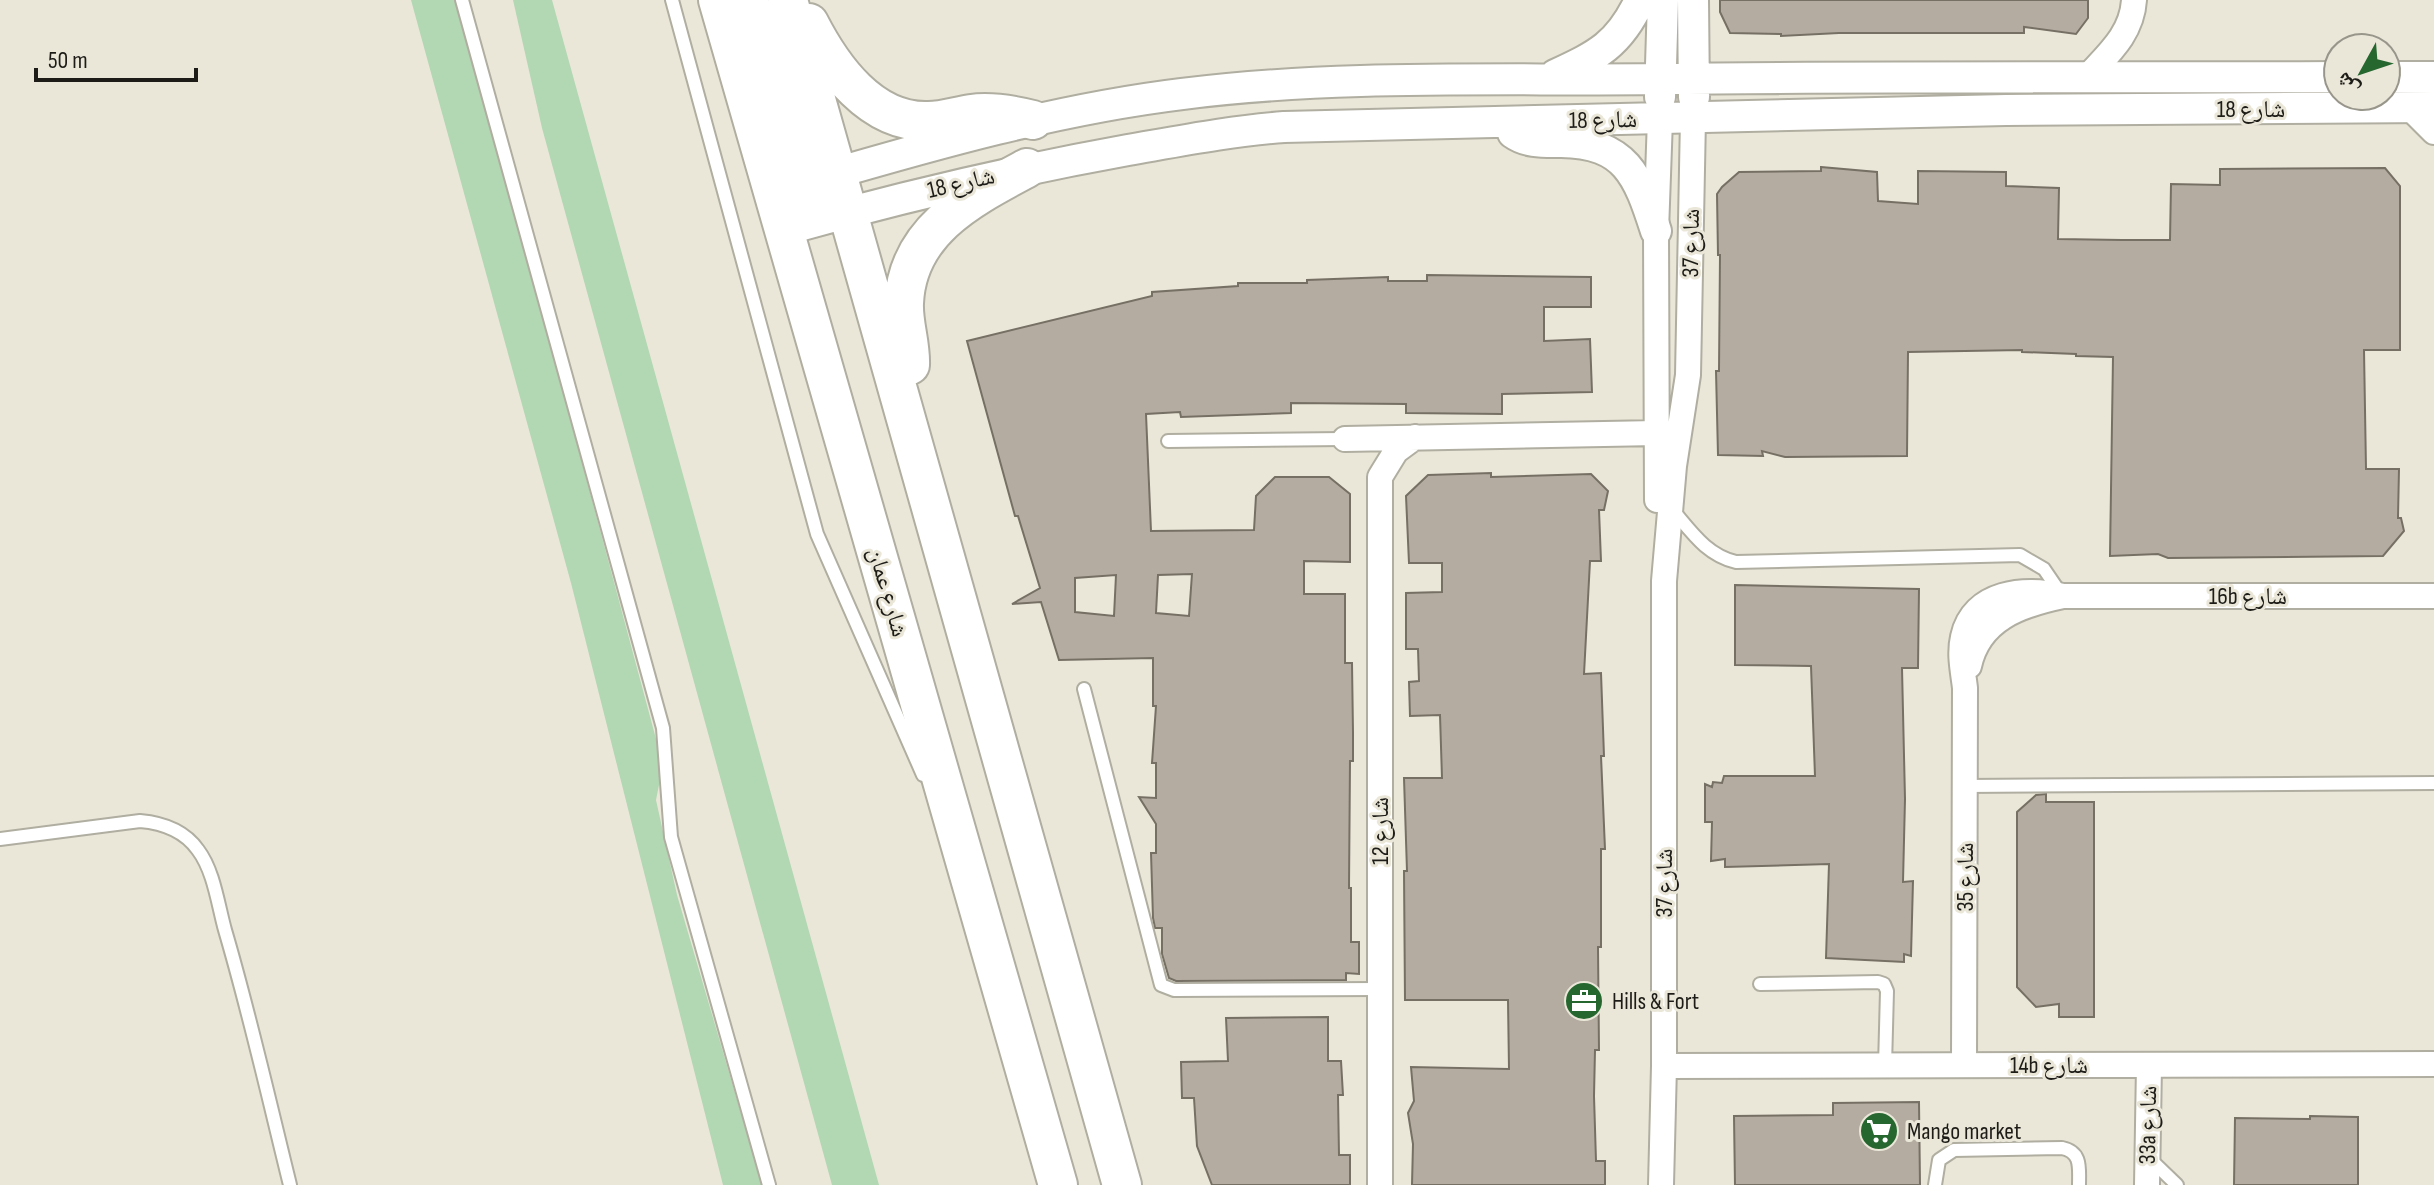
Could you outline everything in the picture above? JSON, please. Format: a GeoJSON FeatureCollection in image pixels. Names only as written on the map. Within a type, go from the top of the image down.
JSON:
{"type":"FeatureCollection","features":[{"type":"Feature","properties":{"kind":"main road","name":"شارع عمان"},"geometry":{"type":"LineString","coordinates":[[718,0],[804,182],[848,212],[1122,1185]]}},
{"type":"Feature","properties":{"kind":"main road"},"geometry":{"type":"LineString","coordinates":[[749,0],[804,182]]}},
{"type":"Feature","properties":{"kind":"main road","name":"شارع عمان"},"geometry":{"type":"LineString","coordinates":[[788,0],[804,182],[784,230],[1058,1185]]}},
{"type":"Feature","properties":{"kind":"main road"},"geometry":{"type":"LineString","coordinates":[[797,0],[820,45],[843,77],[853,88],[894,115],[925,121],[997,113],[1033,120]]}},
{"type":"Feature","properties":{"kind":"main road"},"geometry":{"type":"LineString","coordinates":[[898,393],[910,364],[904,304],[908,278],[917,255],[947,216],[1027,168]]}},
{"type":"Feature","properties":{"kind":"street"},"geometry":{"type":"LineString","coordinates":[[1545,79],[1606,49],[1631,20],[1640,0]]}},
{"type":"Feature","properties":{"kind":"street","name":"شارع 37"},"geometry":{"type":"LineString","coordinates":[[1663,0],[1656,231],[1657,531],[1664,581]]}},
{"type":"Feature","properties":{"kind":"street","name":"شارع 37"},"geometry":{"type":"LineString","coordinates":[[1661,1185],[1664,1066],[1664,581],[1676,453],[1688,375],[1695,78],[1693,0]]}},
{"type":"Feature","properties":{"kind":"street"},"geometry":{"type":"LineString","coordinates":[[2087,77],[2124,36],[2134,12],[2134,0]]}},
{"type":"Feature","properties":{"kind":"street","name":"شارع 18"},"geometry":{"type":"LineString","coordinates":[[804,182],[1033,120],[1120,103],[1299,82],[2322,77]]}},
{"type":"Feature","properties":{"kind":"street"},"geometry":{"type":"LineString","coordinates":[[2402,77],[2434,77]]}},
{"type":"Feature","properties":{"kind":"street","name":"شارع 18"},"geometry":{"type":"LineString","coordinates":[[784,230],[1027,168],[1250,130],[2006,110],[2422,107]]}},
{"type":"Feature","properties":{"kind":"street"},"geometry":{"type":"LineString","coordinates":[[2422,107],[2434,132]]}},
{"type":"Feature","properties":{"kind":"street"},"geometry":{"type":"LineString","coordinates":[[1503,122],[1525,140],[1585,143],[1612,153],[1630,170],[1656,231]]}},
{"type":"Feature","properties":{"kind":"street"},"geometry":{"type":"LineString","coordinates":[[1345,439],[1657,433]]}},
{"type":"Feature","properties":{"kind":"street"},"geometry":{"type":"LineString","coordinates":[[1345,439],[1359,450],[1380,477],[1396,451],[1415,437]]}},
{"type":"Feature","properties":{"kind":"street","name":"شارع 12"},"geometry":{"type":"LineString","coordinates":[[1380,477],[1380,1185]]}},
{"type":"Feature","properties":{"kind":"street","name":"16b شارع"},"geometry":{"type":"LineString","coordinates":[[2063,596],[2434,596]]}},
{"type":"Feature","properties":{"kind":"street","name":"شارع 35"},"geometry":{"type":"LineString","coordinates":[[1964,1065],[1965,688],[1972,655],[1990,625],[2016,608],[2063,596]]}},
{"type":"Feature","properties":{"kind":"street","name":"14b شارع"},"geometry":{"type":"LineString","coordinates":[[1664,1066],[2434,1064]]}},
{"type":"Feature","properties":{"kind":"street","name":"33a شارع"},"geometry":{"type":"LineString","coordinates":[[2147,1185],[2149,1065]]}},
{"type":"Feature","properties":{"kind":"lane"},"geometry":{"type":"LineString","coordinates":[[462,0],[663,728],[671,837],[769,1185]]}},
{"type":"Feature","properties":{"kind":"lane"},"geometry":{"type":"LineString","coordinates":[[672,0],[817,534],[874,669],[969,875]]}},
{"type":"Feature","properties":{"kind":"lane"},"geometry":{"type":"LineString","coordinates":[[1168,441],[1345,439]]}},
{"type":"Feature","properties":{"kind":"lane"},"geometry":{"type":"LineString","coordinates":[[1671,508],[1703,546],[1724,559],[1736,562],[2020,555],[2044,569],[2063,596]]}},
{"type":"Feature","properties":{"kind":"lane"},"geometry":{"type":"LineString","coordinates":[[1084,689],[1161,985],[1174,990],[1380,989]]}},
{"type":"Feature","properties":{"kind":"lane"},"geometry":{"type":"LineString","coordinates":[[1965,786],[2434,783]]}},
{"type":"Feature","properties":{"kind":"lane"},"geometry":{"type":"LineString","coordinates":[[0,839],[140,821],[154,822],[180,833],[199,851],[205,862],[242,989],[290,1185]]}},
{"type":"Feature","properties":{"kind":"lane"},"geometry":{"type":"LineString","coordinates":[[1760,984],[1884,984],[1887,991],[1885,1066]]}},
{"type":"Feature","properties":{"kind":"lane"},"geometry":{"type":"LineString","coordinates":[[1935,1185],[1939,1160],[1954,1150],[2062,1148],[2074,1152],[2077,1157],[2079,1185]]}},
{"type":"Feature","properties":{"kind":"lane"},"geometry":{"type":"LineString","coordinates":[[2148,1157],[2177,1185]]}},
{"type":"Feature","properties":{"kind":"green space"},"geometry":{"type":"Polygon","coordinates":[[[411,0],[458,0],[663,765],[656,800],[677,895],[762,1185],[723,1185],[571,583],[411,0]]]}},
{"type":"Feature","properties":{"kind":"green space"},"geometry":{"type":"Polygon","coordinates":[[[513,0],[552,0],[879,1185],[832,1185],[542,128],[513,0]]]}},
{"type":"Feature","properties":{"kind":"building"},"geometry":{"type":"Polygon","coordinates":[[[1720,0],[2088,0],[2088,18],[2076,34],[2024,27],[2024,33],[1781,36],[1730,33],[1720,12],[1720,0]]]}},
{"type":"Feature","properties":{"kind":"building"},"geometry":{"type":"Polygon","coordinates":[[[1821,167],[1877,172],[1878,201],[1918,204],[1918,171],[2006,172],[2006,186],[2059,188],[2058,239],[2122,240],[2170,240],[2171,184],[2220,185],[2220,169],[2385,168],[2400,186],[2400,350],[2364,350],[2366,469],[2399,469],[2398,518],[2401,518],[2404,531],[2383,556],[2110,556],[2113,357],[2022,350],[1908,352],[1907,456],[1785,457],[1762,451],[1763,456],[1718,455],[1716,371],[1719,371],[1720,255],[1717,194],[1739,172],[1821,171],[1821,167]]]}},
{"type":"Feature","properties":{"kind":"building"},"geometry":{"type":"Polygon","coordinates":[[[1427,275],[1591,277],[1591,307],[1544,307],[1544,341],[1590,339],[1592,392],[1502,394],[1502,414],[1406,413],[1406,404],[1291,403],[1291,413],[1181,417],[1180,412],[1146,414],[1151,531],[1254,530],[1256,496],[1275,477],[1329,477],[1350,494],[1350,562],[1304,561],[1304,594],[1345,594],[1345,663],[1352,663],[1353,732],[1349,888],[1351,942],[1359,942],[1359,974],[1346,973],[1346,980],[1176,981],[1169,978],[1162,954],[1162,928],[1155,928],[1153,918],[1151,853],[1156,853],[1156,824],[1139,797],[1156,798],[1156,763],[1152,763],[1156,706],[1153,706],[1153,658],[1059,660],[1041,602],[1012,604],[1040,588],[1018,516],[1015,516],[967,341],[1152,296],[1152,292],[1238,286],[1238,283],[1307,283],[1307,280],[1388,277],[1388,281],[1427,281],[1427,275]],[[1192,574],[1158,575],[1156,613],[1189,616],[1192,574]],[[1116,575],[1075,578],[1075,612],[1114,616],[1116,575]]]}},
{"type":"Feature","properties":{"kind":"building"},"geometry":{"type":"Polygon","coordinates":[[[1491,473],[1491,477],[1591,474],[1608,491],[1604,510],[1599,510],[1601,561],[1590,561],[1584,674],[1601,673],[1605,849],[1601,849],[1599,1050],[1595,1050],[1594,1096],[1596,1161],[1605,1161],[1605,1185],[1412,1185],[1413,1144],[1408,1113],[1414,1101],[1411,1067],[1509,1069],[1508,1000],[1405,1000],[1404,871],[1407,871],[1404,778],[1442,778],[1440,715],[1410,716],[1409,682],[1419,681],[1418,649],[1406,649],[1406,593],[1442,592],[1442,563],[1409,563],[1406,496],[1428,475],[1491,473]]]}},
{"type":"Feature","properties":{"kind":"building"},"geometry":{"type":"Polygon","coordinates":[[[1735,585],[1919,589],[1918,668],[1902,668],[1903,882],[1913,881],[1911,956],[1904,954],[1904,962],[1826,958],[1829,864],[1725,867],[1725,859],[1711,861],[1712,822],[1705,822],[1705,784],[1712,787],[1713,782],[1722,783],[1724,776],[1815,776],[1811,666],[1735,665],[1735,585]]]}},
{"type":"Feature","properties":{"kind":"building"},"geometry":{"type":"Polygon","coordinates":[[[2046,794],[2046,802],[2094,802],[2094,1017],[2059,1017],[2059,1004],[2036,1007],[2017,987],[2017,812],[2036,795],[2046,794]]]}},
{"type":"Feature","properties":{"kind":"building"},"geometry":{"type":"Polygon","coordinates":[[[1328,1017],[1328,1061],[1341,1061],[1343,1095],[1338,1095],[1339,1155],[1350,1155],[1350,1185],[1212,1185],[1197,1146],[1194,1098],[1182,1098],[1181,1062],[1228,1061],[1226,1018],[1328,1017]]]}},
{"type":"Feature","properties":{"kind":"building"},"geometry":{"type":"Polygon","coordinates":[[[1919,1102],[1920,1185],[1735,1185],[1734,1116],[1833,1115],[1833,1103],[1919,1102]]]}},
{"type":"Feature","properties":{"kind":"building"},"geometry":{"type":"Polygon","coordinates":[[[2310,1116],[2358,1117],[2358,1185],[2234,1185],[2235,1118],[2310,1119],[2310,1116]]]}},
{"type":"Feature","properties":{"kind":"place","name":"Hills & Fort"},"geometry":{"type":"Point","coordinates":[1584,1001]}},
{"type":"Feature","properties":{"kind":"place","name":"Mango market"},"geometry":{"type":"Point","coordinates":[1879,1131]}}]}
